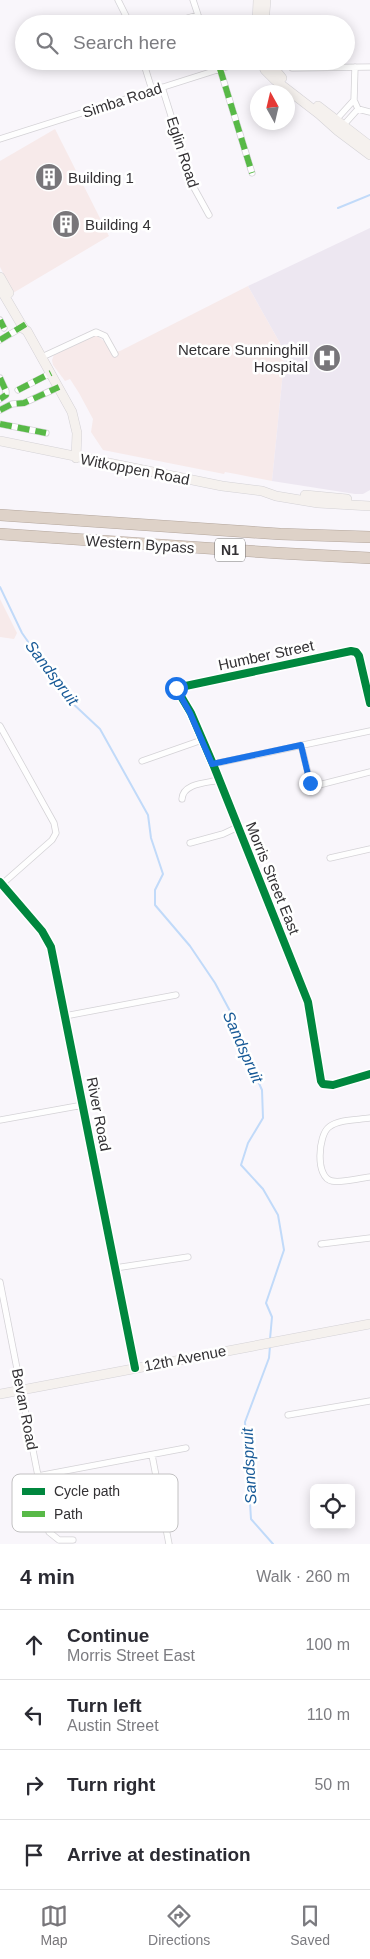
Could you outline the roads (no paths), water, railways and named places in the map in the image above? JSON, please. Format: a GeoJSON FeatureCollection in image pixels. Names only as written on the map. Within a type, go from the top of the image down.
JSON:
{"type":"FeatureCollection","features":[{"type":"Feature","properties":{"kind":"highway"},"geometry":{"type":"LineString","coordinates":[[0,509],[57,514],[94,521]]}},
{"type":"Feature","properties":{"kind":"highway","name":"Western Bypass"},"geometry":{"type":"LineString","coordinates":[[0,515],[280,534],[370,538]]}},
{"type":"Feature","properties":{"kind":"highway","name":"Western Bypass"},"geometry":{"type":"LineString","coordinates":[[0,534],[370,558]]}},
{"type":"Feature","properties":{"kind":"highway"},"geometry":{"type":"LineString","coordinates":[[0,540],[89,540]]}},
{"type":"Feature","properties":{"kind":"main road"},"geometry":{"type":"LineString","coordinates":[[257,15],[258,0]]}},
{"type":"Feature","properties":{"kind":"main road"},"geometry":{"type":"LineString","coordinates":[[265,15],[266,0]]}},
{"type":"Feature","properties":{"kind":"main road"},"geometry":{"type":"LineString","coordinates":[[267,70],[271,76],[333,122]]}},
{"type":"Feature","properties":{"kind":"main road"},"geometry":{"type":"LineString","coordinates":[[275,70],[282,79],[370,154]]}},
{"type":"Feature","properties":{"kind":"main road"},"geometry":{"type":"LineString","coordinates":[[340,129],[370,146]]}},
{"type":"Feature","properties":{"kind":"main road"},"geometry":{"type":"LineString","coordinates":[[0,277],[25,328],[72,412],[76,426],[76,458]]}},
{"type":"Feature","properties":{"kind":"main road"},"geometry":{"type":"LineString","coordinates":[[0,288],[15,315]]}},
{"type":"Feature","properties":{"kind":"main road"},"geometry":{"type":"LineString","coordinates":[[0,294],[25,328]]}},
{"type":"Feature","properties":{"kind":"main road","name":"Witkoppen Road"},"geometry":{"type":"LineString","coordinates":[[0,442],[76,458],[270,493],[276,496],[318,503],[370,506]]}},
{"type":"Feature","properties":{"kind":"main road","name":"Witkoppen Road"},"geometry":{"type":"LineString","coordinates":[[270,493],[278,492],[370,501]]}},
{"type":"Feature","properties":{"kind":"main road","name":"12th Avenue"},"geometry":{"type":"LineString","coordinates":[[0,1394],[370,1324]]}},
{"type":"Feature","properties":{"kind":"street"},"geometry":{"type":"LineString","coordinates":[[118,0],[126,15]]}},
{"type":"Feature","properties":{"kind":"street"},"geometry":{"type":"LineString","coordinates":[[193,0],[198,15]]}},
{"type":"Feature","properties":{"kind":"street"},"geometry":{"type":"LineString","coordinates":[[355,67],[370,67]]}},
{"type":"Feature","properties":{"kind":"street"},"geometry":{"type":"LineString","coordinates":[[146,70],[152,90]]}},
{"type":"Feature","properties":{"kind":"street","name":"Simba Road"},"geometry":{"type":"LineString","coordinates":[[0,139],[217,70]]}},
{"type":"Feature","properties":{"kind":"street"},"geometry":{"type":"LineString","coordinates":[[220,70],[252,173]]}},
{"type":"Feature","properties":{"kind":"street"},"geometry":{"type":"LineString","coordinates":[[355,70],[354,100],[358,109]]}},
{"type":"Feature","properties":{"kind":"street","name":"Eglin Road"},"geometry":{"type":"LineString","coordinates":[[162,87],[191,180],[208,215]]}},
{"type":"Feature","properties":{"kind":"street"},"geometry":{"type":"LineString","coordinates":[[333,122],[354,100]]}},
{"type":"Feature","properties":{"kind":"street"},"geometry":{"type":"LineString","coordinates":[[358,109],[370,112]]}},
{"type":"Feature","properties":{"kind":"street"},"geometry":{"type":"LineString","coordinates":[[340,129],[358,109]]}},
{"type":"Feature","properties":{"kind":"street"},"geometry":{"type":"LineString","coordinates":[[0,340],[25,328]]}},
{"type":"Feature","properties":{"kind":"street"},"geometry":{"type":"LineString","coordinates":[[42,357],[96,332],[105,336],[115,354]]}},
{"type":"Feature","properties":{"kind":"street"},"geometry":{"type":"LineString","coordinates":[[18,390],[51,373]]}},
{"type":"Feature","properties":{"kind":"street"},"geometry":{"type":"LineString","coordinates":[[0,399],[7,394],[1,382]]}},
{"type":"Feature","properties":{"kind":"street"},"geometry":{"type":"LineString","coordinates":[[0,410],[12,404],[24,403],[59,387]]}},
{"type":"Feature","properties":{"kind":"street"},"geometry":{"type":"LineString","coordinates":[[0,424],[46,433]]}},
{"type":"Feature","properties":{"kind":"street","name":"Humber Street"},"geometry":{"type":"LineString","coordinates":[[176,688],[348,652],[356,652],[359,656],[370,703]]}},
{"type":"Feature","properties":{"kind":"street","name":"Morris Street East"},"geometry":{"type":"LineString","coordinates":[[176,688],[190,713],[219,780],[308,1002],[318,1073],[323,1084],[333,1085],[370,1074]]}},
{"type":"Feature","properties":{"kind":"street"},"geometry":{"type":"LineString","coordinates":[[0,726],[56,829],[52,840],[1,884]]}},
{"type":"Feature","properties":{"kind":"street"},"geometry":{"type":"LineString","coordinates":[[212,764],[370,731]]}},
{"type":"Feature","properties":{"kind":"street"},"geometry":{"type":"LineString","coordinates":[[142,761],[202,740]]}},
{"type":"Feature","properties":{"kind":"street"},"geometry":{"type":"LineString","coordinates":[[301,745],[311,785],[316,786],[370,772]]}},
{"type":"Feature","properties":{"kind":"street"},"geometry":{"type":"LineString","coordinates":[[180,795],[189,787],[219,780]]}},
{"type":"Feature","properties":{"kind":"street"},"geometry":{"type":"LineString","coordinates":[[190,843],[223,834],[238,827]]}},
{"type":"Feature","properties":{"kind":"street"},"geometry":{"type":"LineString","coordinates":[[330,858],[370,849]]}},
{"type":"Feature","properties":{"kind":"street","name":"River Road"},"geometry":{"type":"LineString","coordinates":[[1,884],[49,941],[66,1016],[136,1368]]}},
{"type":"Feature","properties":{"kind":"street"},"geometry":{"type":"LineString","coordinates":[[66,1016],[176,995]]}},
{"type":"Feature","properties":{"kind":"street"},"geometry":{"type":"LineString","coordinates":[[0,1120],[83,1105]]}},
{"type":"Feature","properties":{"kind":"street"},"geometry":{"type":"LineString","coordinates":[[370,1118],[330,1125],[325,1130],[321,1139],[321,1170],[326,1178],[332,1182],[370,1177]]}},
{"type":"Feature","properties":{"kind":"street"},"geometry":{"type":"LineString","coordinates":[[321,1244],[370,1238]]}},
{"type":"Feature","properties":{"kind":"street"},"geometry":{"type":"LineString","coordinates":[[115,1268],[188,1257]]}},
{"type":"Feature","properties":{"kind":"street","name":"Bevan Road"},"geometry":{"type":"LineString","coordinates":[[0,1282],[38,1474]]}},
{"type":"Feature","properties":{"kind":"street"},"geometry":{"type":"LineString","coordinates":[[288,1415],[370,1401]]}},
{"type":"Feature","properties":{"kind":"street"},"geometry":{"type":"LineString","coordinates":[[49,1474],[186,1448]]}},
{"type":"Feature","properties":{"kind":"street"},"geometry":{"type":"LineString","coordinates":[[152,1455],[156,1474]]}},
{"type":"Feature","properties":{"kind":"street","name":"Bevan Road"},"geometry":{"type":"LineString","coordinates":[[50,1532],[59,1540],[73,1540]]}},
{"type":"Feature","properties":{"kind":"waterway"},"geometry":{"type":"LineString","coordinates":[[338,208],[370,195]]}},
{"type":"Feature","properties":{"kind":"waterway","name":"Sandspruit"},"geometry":{"type":"LineString","coordinates":[[0,587],[22,633],[68,699],[100,729],[148,815],[151,838],[163,874],[155,890],[155,905],[190,946],[215,983],[230,1011],[246,1055],[262,1090],[263,1118],[248,1143],[241,1165],[263,1189],[278,1215],[284,1250],[266,1303],[272,1317],[270,1339]]}},
{"type":"Feature","properties":{"kind":"waterway","name":"Sandspruit"},"geometry":{"type":"LineString","coordinates":[[270,1346],[269,1358],[245,1422],[251,1519],[273,1544]]}},
{"type":"Feature","properties":{"kind":"place","name":"Building 1"},"geometry":{"type":"Point","coordinates":[49,177]}},
{"type":"Feature","properties":{"kind":"place","name":"Building 4"},"geometry":{"type":"Point","coordinates":[66,224]}},
{"type":"Feature","properties":{"kind":"place","name":"Netcare Sunninghill Hospital"},"geometry":{"type":"Point","coordinates":[327,358]}}]}
